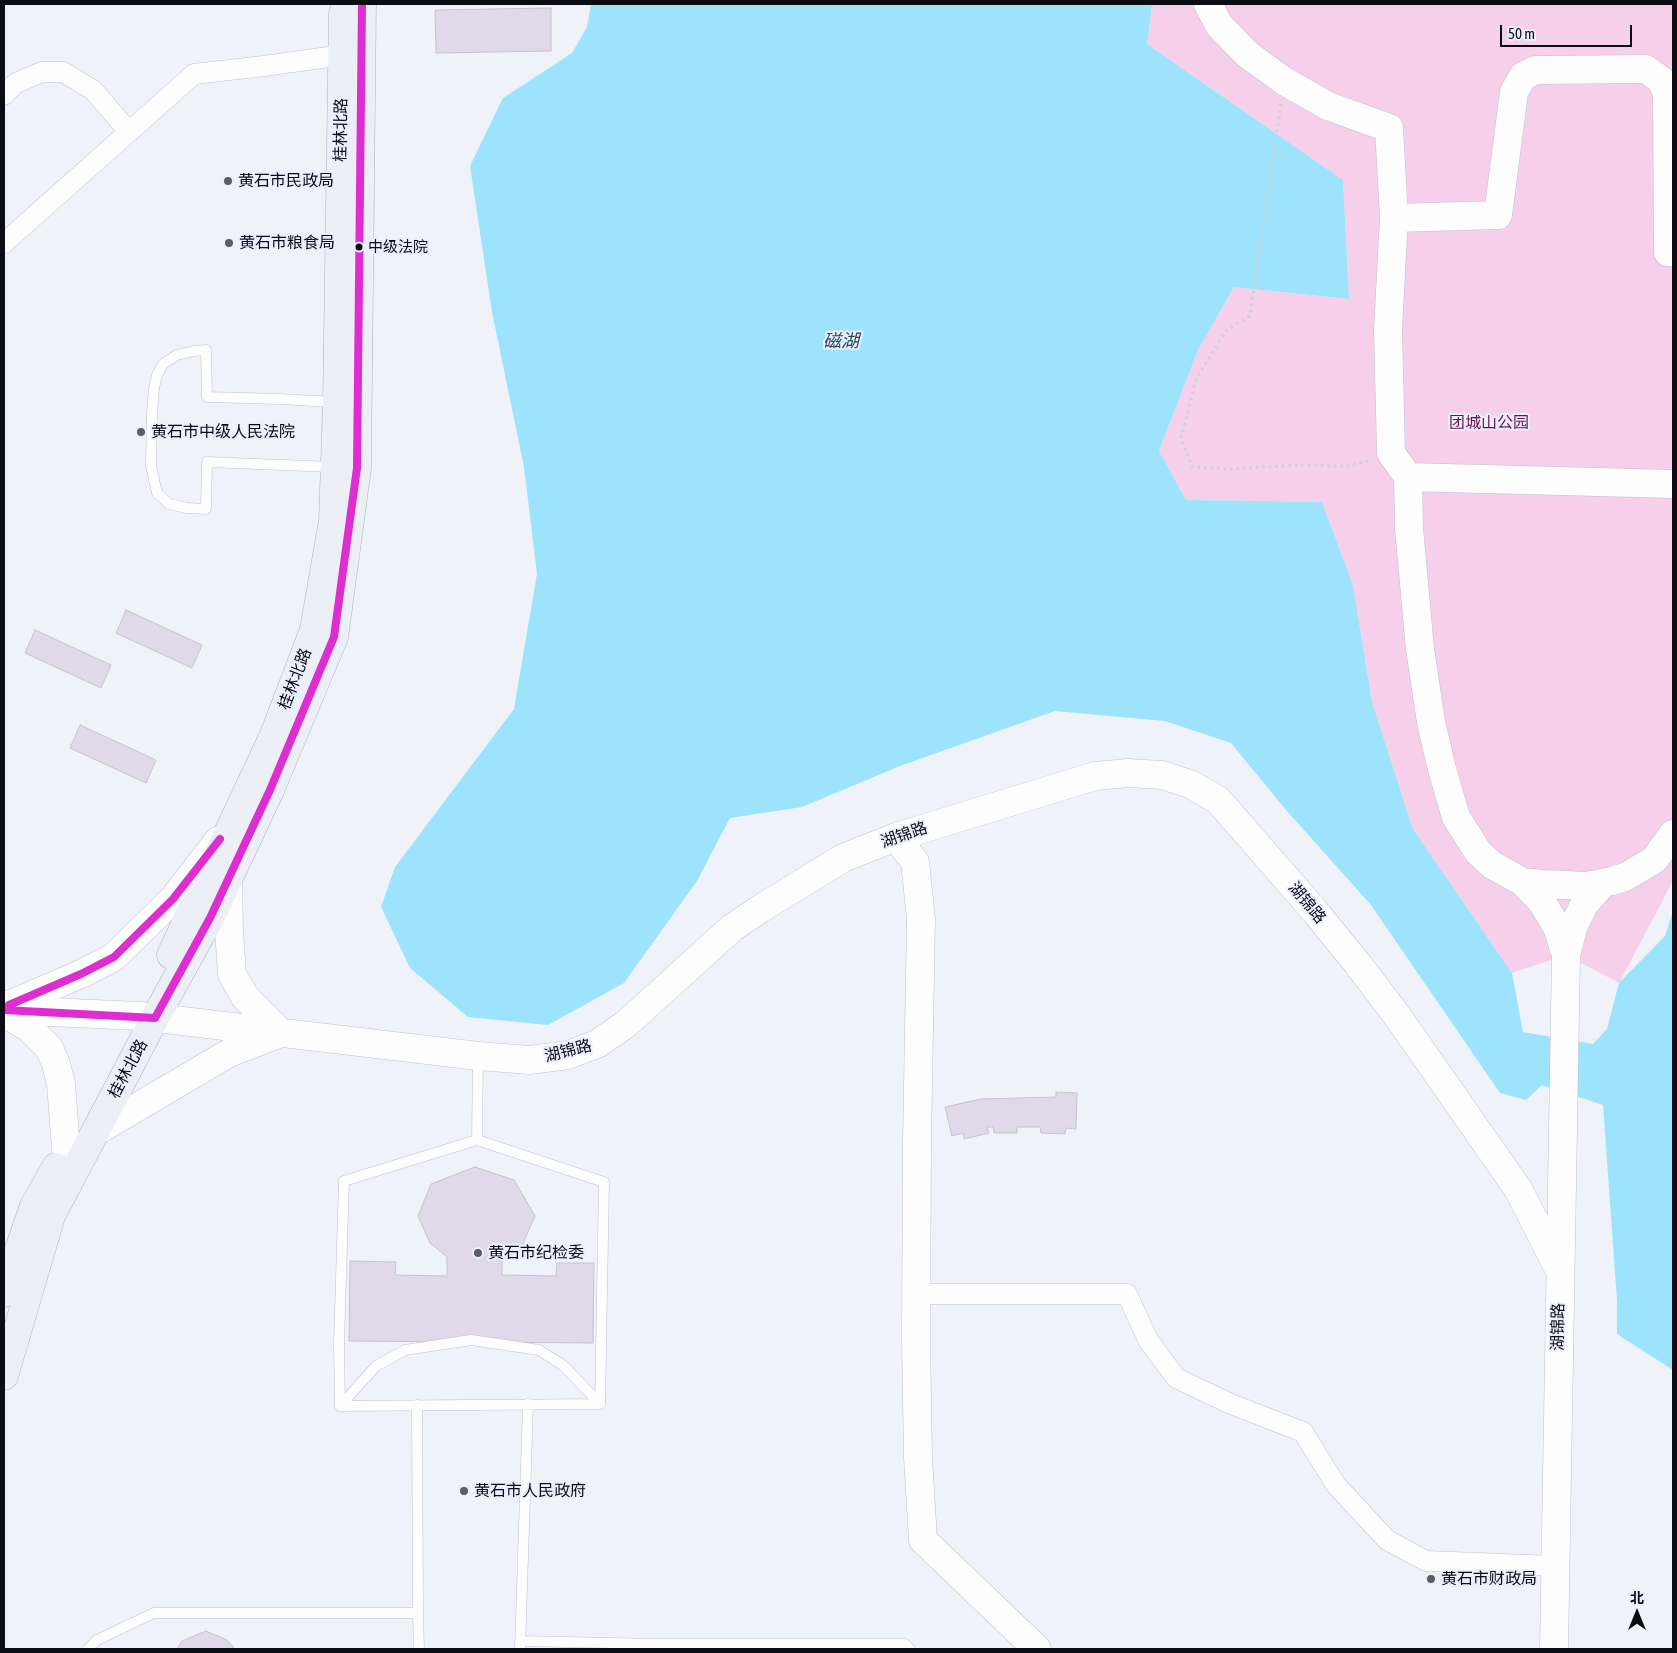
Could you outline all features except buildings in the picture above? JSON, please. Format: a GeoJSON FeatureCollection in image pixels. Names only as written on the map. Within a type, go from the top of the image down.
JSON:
{"type":"FeatureCollection","features":[{"type":"Feature","properties":{"kind":"main road","name":"桂林北路"},"geometry":{"type":"LineString","coordinates":[[344,4],[343,55],[348,403]]}},
{"type":"Feature","properties":{"kind":"main road","name":"桂林北路"},"geometry":{"type":"LineString","coordinates":[[4,1293],[34,1206],[66,1149],[210,918],[270,790],[334,637],[346,468],[362,4]]}},
{"type":"Feature","properties":{"kind":"main road","name":"桂林北路"},"geometry":{"type":"LineString","coordinates":[[4,1376],[51,1216],[95,1132],[148,1017],[149,1003],[274,735],[314,630],[333,520],[346,468]]}},
{"type":"Feature","properties":{"kind":"street"},"geometry":{"type":"LineString","coordinates":[[1208,4],[1219,25],[1246,54],[1284,81],[1328,106],[1389,128],[1394,218],[1388,329],[1391,453],[1408,477],[1409,528],[1420,649],[1431,722],[1456,817],[1466,836],[1478,852],[1492,865],[1523,882],[1542,902],[1557,928],[1566,955]]}},
{"type":"Feature","properties":{"kind":"street"},"geometry":{"type":"LineString","coordinates":[[4,243],[194,74],[343,55]]}},
{"type":"Feature","properties":{"kind":"street"},"geometry":{"type":"LineString","coordinates":[[1394,218],[1498,215],[1514,92],[1523,76],[1536,70],[1646,69],[1661,80],[1667,93],[1668,252],[1673,252]]}},
{"type":"Feature","properties":{"kind":"street"},"geometry":{"type":"LineString","coordinates":[[4,94],[16,83],[42,72],[63,72],[93,90],[129,132]]}},
{"type":"Feature","properties":{"kind":"street"},"geometry":{"type":"LineString","coordinates":[[1408,477],[1673,484]]}},
{"type":"Feature","properties":{"kind":"street","name":"湖锦路"},"geometry":{"type":"LineString","coordinates":[[4,1010],[148,1017],[478,1056],[530,1060],[568,1055],[597,1044],[626,1024],[739,924],[843,858],[896,837],[1095,776],[1128,773],[1162,775],[1190,784],[1218,800],[1313,909],[1357,963],[1398,1017],[1518,1189],[1559,1269]]}},
{"type":"Feature","properties":{"kind":"street"},"geometry":{"type":"LineString","coordinates":[[66,1149],[61,1084],[56,1064],[48,1048],[29,1028],[4,1010],[114,957],[173,899],[231,824]]}},
{"type":"Feature","properties":{"kind":"street"},"geometry":{"type":"LineString","coordinates":[[1523,882],[1587,886],[1602,884],[1625,877],[1644,867],[1661,852],[1673,834]]}},
{"type":"Feature","properties":{"kind":"street"},"geometry":{"type":"LineString","coordinates":[[896,837],[915,862],[921,919],[917,1141],[917,1294],[918,1458],[922,1540],[1037,1649]]}},
{"type":"Feature","properties":{"kind":"street"},"geometry":{"type":"LineString","coordinates":[[95,1132],[229,1053],[281,1033],[245,997],[232,974],[228,879]]}},
{"type":"Feature","properties":{"kind":"street"},"geometry":{"type":"LineString","coordinates":[[1566,955],[1574,925],[1584,905],[1602,884]]}},
{"type":"Feature","properties":{"kind":"street","name":"湖锦路"},"geometry":{"type":"LineString","coordinates":[[1554,1649],[1559,1269],[1566,955]]}},
{"type":"Feature","properties":{"kind":"street"},"geometry":{"type":"LineString","coordinates":[[917,1294],[1127,1294],[1148,1340],[1176,1378],[1231,1404],[1303,1432],[1336,1485],[1387,1540],[1426,1561],[1555,1566]]}},
{"type":"Feature","properties":{"kind":"lane"},"geometry":{"type":"LineString","coordinates":[[346,468],[207,462],[206,509],[187,508],[169,504],[157,493],[151,466],[152,414],[154,388],[157,375],[163,364],[177,355],[194,350],[206,350],[207,397],[279,398],[348,403]]}},
{"type":"Feature","properties":{"kind":"lane"},"geometry":{"type":"LineString","coordinates":[[478,1056],[478,1140]]}},
{"type":"Feature","properties":{"kind":"lane"},"geometry":{"type":"LineString","coordinates":[[340,1406],[339,1344],[344,1181],[478,1140],[604,1182],[600,1404]]}},
{"type":"Feature","properties":{"kind":"lane"},"geometry":{"type":"LineString","coordinates":[[340,1406],[376,1366],[404,1350],[471,1340],[539,1350],[564,1366],[600,1404]]}},
{"type":"Feature","properties":{"kind":"lane"},"geometry":{"type":"LineString","coordinates":[[528,1404],[521,1645],[655,1647],[905,1644],[910,1649]]}},
{"type":"Feature","properties":{"kind":"lane"},"geometry":{"type":"LineString","coordinates":[[340,1406],[600,1404]]}},
{"type":"Feature","properties":{"kind":"lane"},"geometry":{"type":"LineString","coordinates":[[417,1405],[419,1649]]}},
{"type":"Feature","properties":{"kind":"lane"},"geometry":{"type":"LineString","coordinates":[[88,1649],[97,1640],[154,1613],[418,1613]]}},
{"type":"Feature","properties":{"kind":"path"},"geometry":{"type":"LineString","coordinates":[[1280,107],[1250,316],[1226,331],[1196,379],[1181,438],[1192,467],[1232,469],[1300,465],[1346,466],[1373,460]]}},
{"type":"Feature","properties":{"kind":"green space","name":"团城山公园"},"geometry":{"type":"Polygon","coordinates":[[[1152,4],[1673,4],[1673,881],[1619,983],[1566,955],[1512,973],[1413,829],[1372,702],[1353,585],[1322,502],[1186,500],[1159,451],[1198,350],[1234,287],[1349,299],[1343,180],[1147,44],[1152,4]]]}},
{"type":"Feature","properties":{"kind":"water","name":"磁湖"},"geometry":{"type":"Polygon","coordinates":[[[591,4],[1152,4],[1147,44],[1343,180],[1349,299],[1234,287],[1198,350],[1159,451],[1186,500],[1322,502],[1353,585],[1372,702],[1413,829],[1512,973],[1523,1032],[1593,1044],[1607,1029],[1619,983],[1665,936],[1673,911],[1673,1370],[1617,1334],[1617,1301],[1603,1105],[1542,1085],[1526,1100],[1500,1093],[1371,905],[1286,810],[1231,743],[1165,721],[1055,711],[900,766],[802,807],[730,818],[697,881],[624,983],[548,1025],[468,1017],[410,968],[381,907],[395,867],[514,709],[537,574],[524,467],[492,312],[470,166],[503,98],[572,53],[587,27],[591,4]]]}},
{"type":"Feature","properties":{"kind":"transit line"},"geometry":{"type":"LineString","coordinates":[[4,1010],[155,1018],[210,918],[270,790],[334,637],[357,468],[362,4]]}},
{"type":"Feature","properties":{"kind":"transit line"},"geometry":{"type":"LineString","coordinates":[[9,1005],[81,974],[114,957],[173,899],[220,839]]}},
{"type":"Feature","properties":{"kind":"place","name":"黄石市民政局"},"geometry":{"type":"Point","coordinates":[228,181]}},
{"type":"Feature","properties":{"kind":"place","name":"黄石市粮食局"},"geometry":{"type":"Point","coordinates":[229,243]}},
{"type":"Feature","properties":{"kind":"place","name":"中级法院"},"geometry":{"type":"Point","coordinates":[359,247]}},
{"type":"Feature","properties":{"kind":"place","name":"黄石市中级人民法院"},"geometry":{"type":"Point","coordinates":[141,432]}},
{"type":"Feature","properties":{"kind":"place","name":"黄石市纪检委"},"geometry":{"type":"Point","coordinates":[478,1253]}},
{"type":"Feature","properties":{"kind":"place","name":"黄石市人民政府"},"geometry":{"type":"Point","coordinates":[464,1491]}},
{"type":"Feature","properties":{"kind":"place","name":"黄石市财政局"},"geometry":{"type":"Point","coordinates":[1431,1579]}}]}
